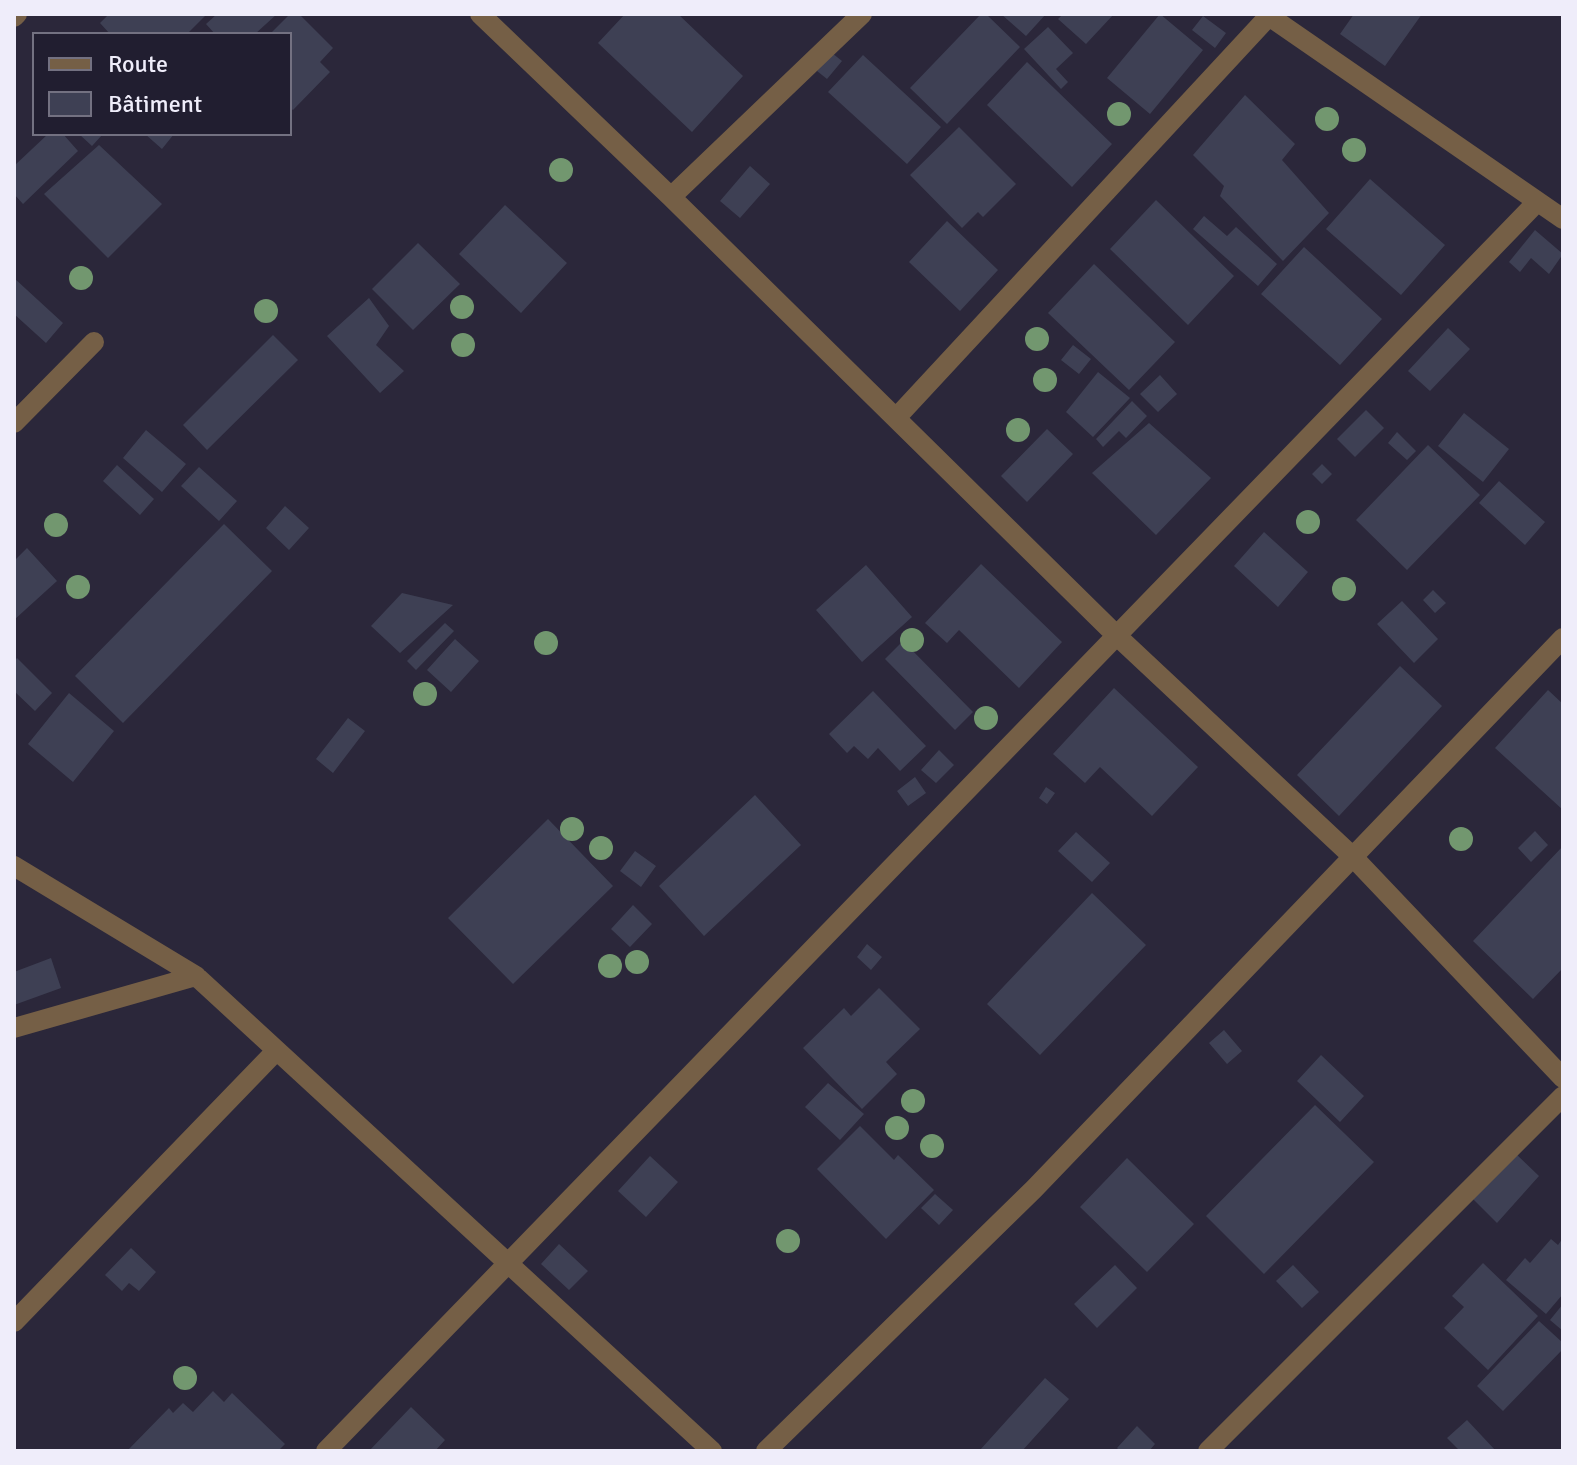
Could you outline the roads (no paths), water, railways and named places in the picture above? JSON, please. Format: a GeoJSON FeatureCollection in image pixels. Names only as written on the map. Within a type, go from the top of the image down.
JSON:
{"type":"FeatureCollection","features":[{"type":"Feature","properties":{"kind":"street"},"geometry":{"type":"LineString","coordinates":[[480,14],[671,197],[1116,635],[1352,856],[1563,1078]]}},
{"type":"Feature","properties":{"kind":"street"},"geometry":{"type":"LineString","coordinates":[[671,197],[862,14]]}},
{"type":"Feature","properties":{"kind":"street"},"geometry":{"type":"LineString","coordinates":[[896,418],[1267,15],[1563,219]]}},
{"type":"Feature","properties":{"kind":"street"},"geometry":{"type":"LineString","coordinates":[[326,1451],[1537,202]]}},
{"type":"Feature","properties":{"kind":"street"},"geometry":{"type":"LineString","coordinates":[[14,423],[94,342]]}},
{"type":"Feature","properties":{"kind":"street"},"geometry":{"type":"LineString","coordinates":[[766,1451],[1034,1189],[1563,638]]}},
{"type":"Feature","properties":{"kind":"street"},"geometry":{"type":"LineString","coordinates":[[14,866],[196,976],[712,1451]]}},
{"type":"Feature","properties":{"kind":"street"},"geometry":{"type":"LineString","coordinates":[[14,1028],[196,976]]}},
{"type":"Feature","properties":{"kind":"street"},"geometry":{"type":"LineString","coordinates":[[14,1322],[276,1051]]}},
{"type":"Feature","properties":{"kind":"street"},"geometry":{"type":"LineString","coordinates":[[1208,1451],[1563,1096]]}}]}
